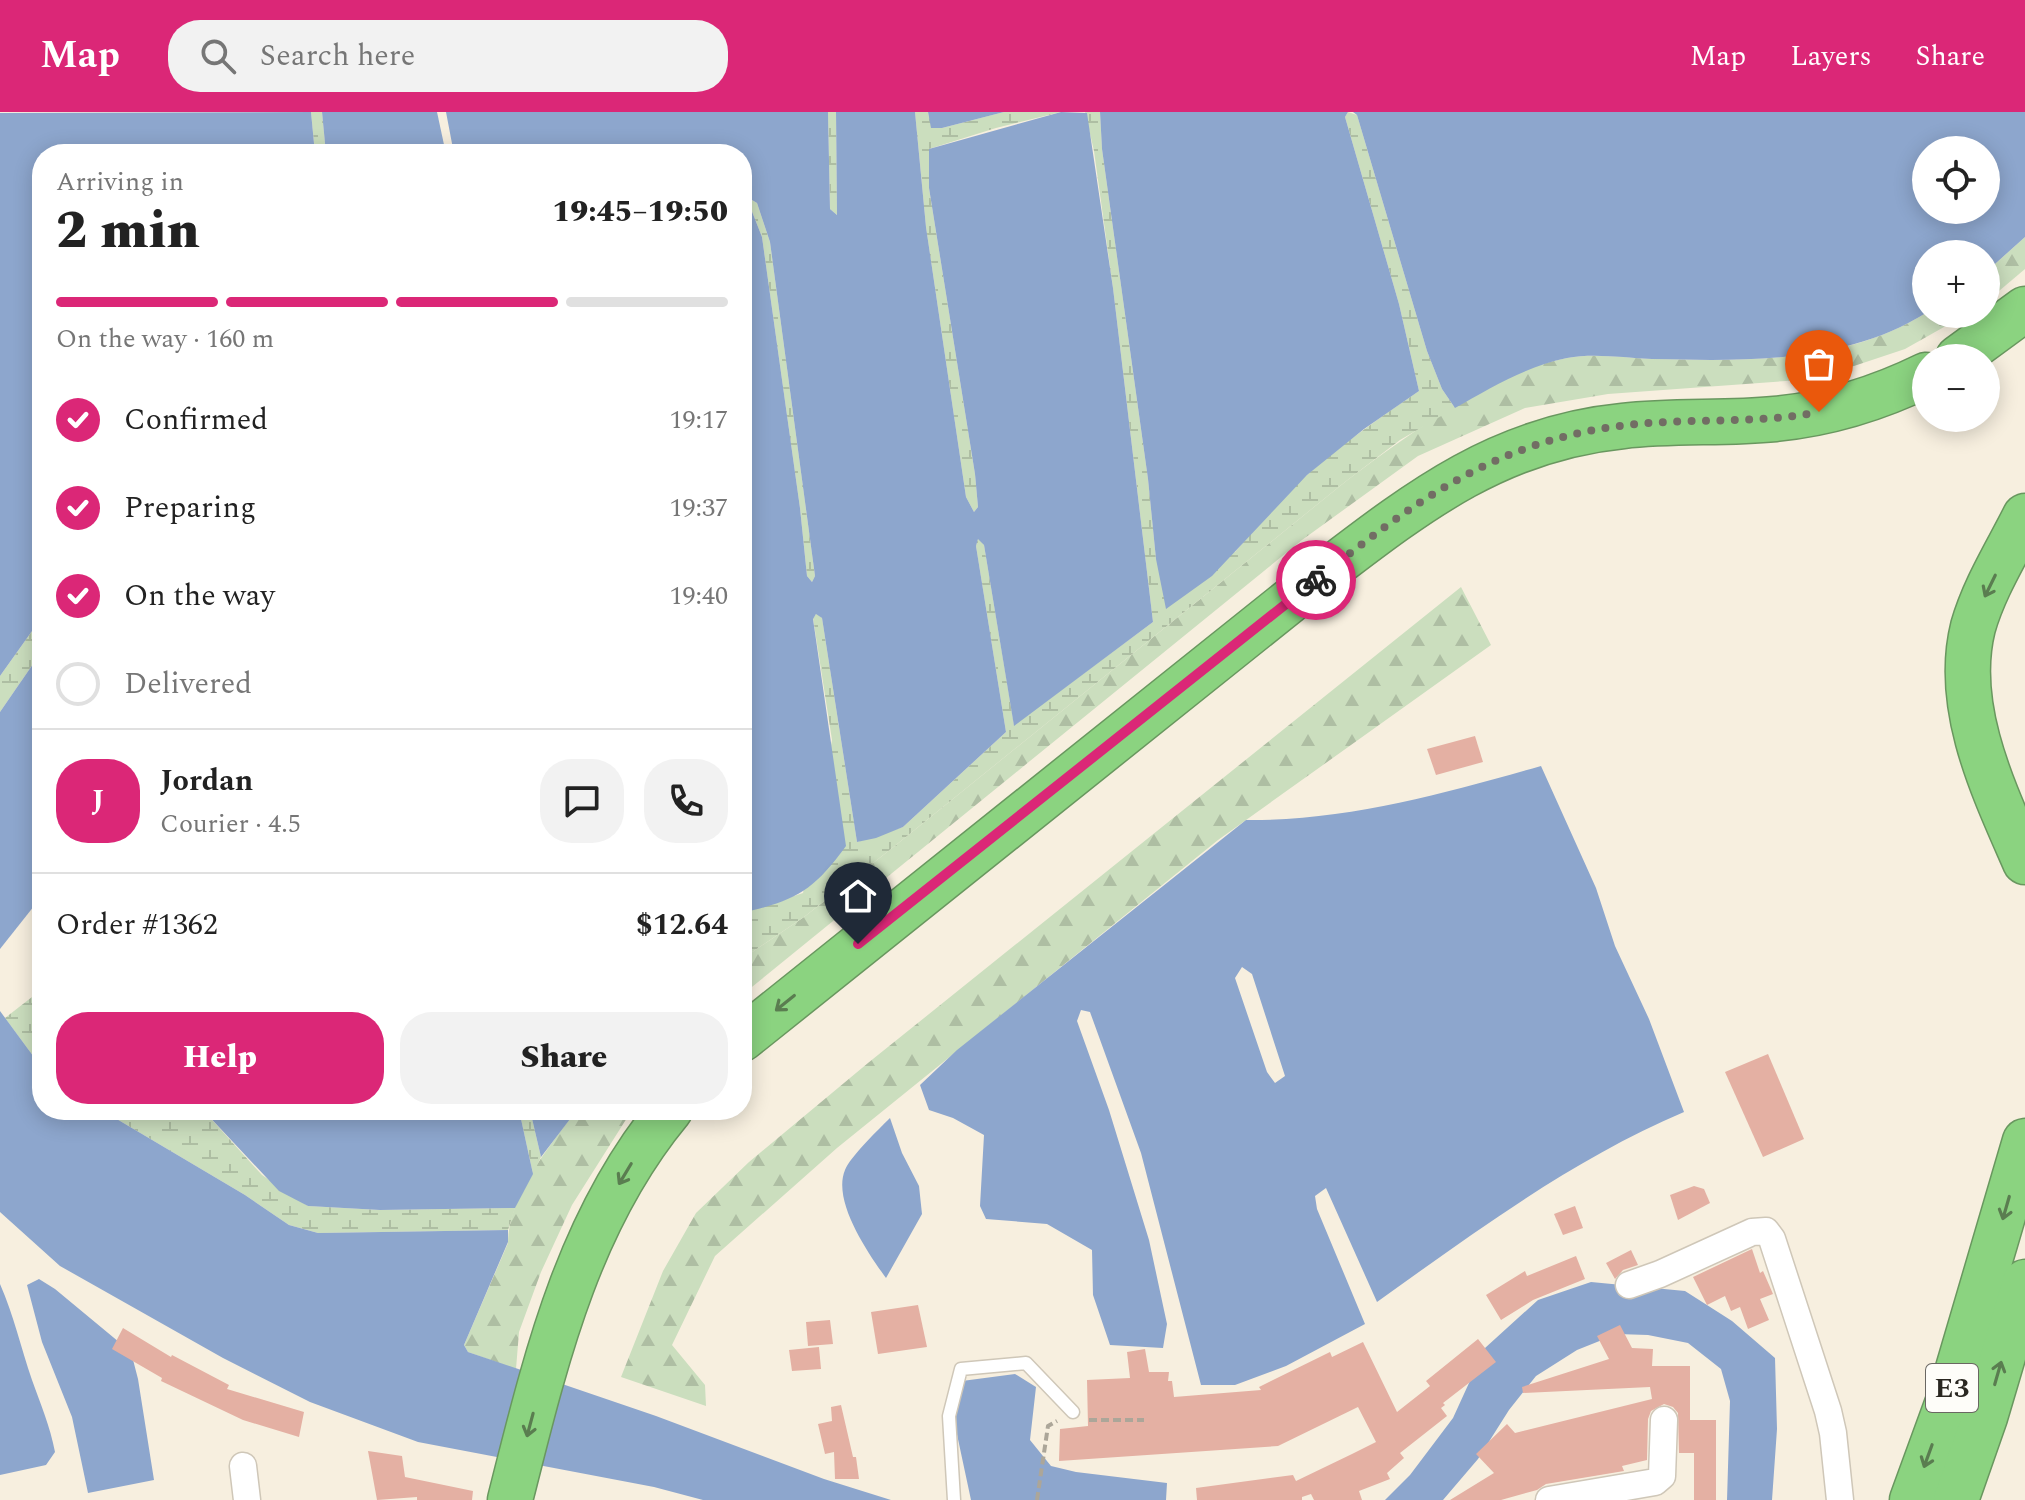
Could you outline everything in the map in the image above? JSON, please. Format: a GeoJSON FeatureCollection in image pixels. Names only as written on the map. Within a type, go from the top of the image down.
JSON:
{"type":"FeatureCollection","features":[{"type":"Feature","properties":{"kind":"highway"},"geometry":{"type":"LineString","coordinates":[[1977,344],[2025,309]]}},
{"type":"Feature","properties":{"kind":"highway"},"geometry":{"type":"LineString","coordinates":[[752,1031],[1327,571],[1421,500],[1457,478],[1528,446],[1557,438],[1622,426],[1799,416],[1865,400],[1912,381]]}},
{"type":"Feature","properties":{"kind":"highway"},"geometry":{"type":"LineString","coordinates":[[2025,516],[1982,602],[1971,640],[1968,675],[1972,713],[1983,758],[2025,862]]}},
{"type":"Feature","properties":{"kind":"highway"},"geometry":{"type":"LineString","coordinates":[[510,1500],[569,1287],[594,1228],[630,1165],[663,1120]]}},
{"type":"Feature","properties":{"kind":"highway","name":"E3"},"geometry":{"type":"LineString","coordinates":[[1956,1500],[1985,1417],[2011,1284],[2025,1141]]}},
{"type":"Feature","properties":{"kind":"highway","name":"E3"},"geometry":{"type":"LineString","coordinates":[[1912,1500],[1950,1396],[2011,1284]]}},
{"type":"Feature","properties":{"kind":"street"},"geometry":{"type":"LineString","coordinates":[[1629,1285],[1752,1232],[1766,1231],[1772,1239],[1828,1411],[1840,1500]]}},
{"type":"Feature","properties":{"kind":"street"},"geometry":{"type":"LineString","coordinates":[[1549,1500],[1655,1482],[1662,1476],[1664,1420]]}},
{"type":"Feature","properties":{"kind":"street"},"geometry":{"type":"LineString","coordinates":[[243,1466],[247,1500]]}},
{"type":"Feature","properties":{"kind":"lane"},"geometry":{"type":"LineString","coordinates":[[954,1498],[949,1416],[961,1369],[1026,1363],[1073,1412]]}},
{"type":"Feature","properties":{"kind":"path"},"geometry":{"type":"LineString","coordinates":[[1037,1500],[1046,1448]]}},
{"type":"Feature","properties":{"kind":"green space"},"geometry":{"type":"Polygon","coordinates":[[[311,112],[322,112],[325,144],[314,144],[311,112]]]}},
{"type":"Feature","properties":{"kind":"green space"},"geometry":{"type":"Polygon","coordinates":[[[828,112],[836,112],[837,215],[830,209],[828,112]]]}},
{"type":"Feature","properties":{"kind":"green space"},"geometry":{"type":"Polygon","coordinates":[[[915,112],[928,112],[929,118],[942,128],[1004,112],[1061,112],[929,149],[929,188],[975,474],[978,507],[974,512],[966,497],[926,227],[915,112]]]}},
{"type":"Feature","properties":{"kind":"green space"},"geometry":{"type":"Polygon","coordinates":[[[1085,112],[1100,112],[1102,149],[1148,479],[1156,559],[1235,552],[1308,474],[1348,441],[1419,391],[1399,304],[1345,117],[1348,112],[1357,115],[1427,351],[1442,389],[1455,408],[1400,440],[1345,482],[891,849],[804,917],[752,952],[752,910],[803,893],[832,740],[813,618],[817,613],[822,618],[857,842],[903,827],[1006,732],[976,546],[978,538],[984,545],[1014,725],[1153,622],[1094,151],[1085,112]]]}},
{"type":"Feature","properties":{"kind":"green space"},"geometry":{"type":"Polygon","coordinates":[[[752,200],[757,203],[770,242],[815,576],[812,582],[807,576],[762,237],[752,212],[752,200]]]}},
{"type":"Feature","properties":{"kind":"green space"},"geometry":{"type":"Polygon","coordinates":[[[2025,237],[2025,269],[2000,290],[2000,259],[2025,237]]]}},
{"type":"Feature","properties":{"kind":"green space"},"geometry":{"type":"Polygon","coordinates":[[[1912,321],[1912,328],[1942,328],[1905,349],[1830,374],[1786,381],[1608,394],[1525,408],[1418,456],[1302,540],[752,987],[752,952],[804,917],[891,849],[1345,482],[1451,408],[1511,376],[1567,358],[1759,359],[1794,356],[1862,342],[1912,321]]]}},
{"type":"Feature","properties":{"kind":"green space"},"geometry":{"type":"Polygon","coordinates":[[[1461,587],[1491,645],[1218,840],[837,1148],[715,1256],[672,1345],[705,1385],[706,1406],[621,1377],[663,1271],[696,1213],[749,1162],[1461,587]]]}},
{"type":"Feature","properties":{"kind":"green space"},"geometry":{"type":"Polygon","coordinates":[[[32,631],[32,666],[0,712],[0,676],[32,631]]]}},
{"type":"Feature","properties":{"kind":"green space"},"geometry":{"type":"Polygon","coordinates":[[[32,997],[32,1054],[5,1018],[32,997]]]}},
{"type":"Feature","properties":{"kind":"green space"},"geometry":{"type":"Polygon","coordinates":[[[118,1120],[212,1120],[262,1175],[308,1206],[380,1210],[515,1208],[508,1230],[318,1233],[289,1225],[245,1195],[118,1120]]]}},
{"type":"Feature","properties":{"kind":"green space"},"geometry":{"type":"Polygon","coordinates":[[[521,1120],[532,1120],[541,1157],[533,1174],[521,1120]]]}},
{"type":"Feature","properties":{"kind":"green space"},"geometry":{"type":"Polygon","coordinates":[[[569,1120],[626,1120],[572,1205],[541,1272],[519,1332],[516,1369],[468,1352],[464,1345],[508,1243],[515,1207],[543,1155],[569,1120]]]}},
{"type":"Feature","properties":{"kind":"water"},"geometry":{"type":"Polygon","coordinates":[[[311,112],[314,144],[32,144],[32,631],[0,676],[0,113],[311,112]]]}},
{"type":"Feature","properties":{"kind":"water"},"geometry":{"type":"Polygon","coordinates":[[[322,112],[437,112],[444,144],[325,144],[322,112]]]}},
{"type":"Feature","properties":{"kind":"water"},"geometry":{"type":"Polygon","coordinates":[[[446,112],[828,112],[830,209],[837,215],[836,112],[915,112],[926,227],[966,497],[974,512],[978,507],[975,474],[929,188],[929,149],[1061,112],[1087,113],[1113,288],[1153,622],[1014,726],[984,545],[978,539],[976,546],[1006,732],[903,827],[857,842],[822,618],[816,614],[813,619],[846,846],[824,874],[802,892],[752,910],[752,212],[762,237],[807,576],[812,582],[815,576],[770,242],[757,203],[752,200],[752,144],[452,144],[446,112]]]}},
{"type":"Feature","properties":{"kind":"water"},"geometry":{"type":"Polygon","coordinates":[[[928,112],[1004,112],[931,128],[928,112]]]}},
{"type":"Feature","properties":{"kind":"water"},"geometry":{"type":"Polygon","coordinates":[[[1100,112],[1348,112],[1345,117],[1399,304],[1419,391],[1364,429],[1307,475],[1212,576],[1166,609],[1156,559],[1148,479],[1102,149],[1100,112]]]}},
{"type":"Feature","properties":{"kind":"water"},"geometry":{"type":"Polygon","coordinates":[[[1353,112],[2025,112],[2025,237],[2000,259],[2000,240],[1912,240],[1912,320],[1894,330],[1828,350],[1758,359],[1567,358],[1523,372],[1455,408],[1442,389],[1427,351],[1357,115],[1353,112]]]}},
{"type":"Feature","properties":{"kind":"water"},"geometry":{"type":"Polygon","coordinates":[[[32,666],[32,909],[0,949],[0,712],[32,666]]]}},
{"type":"Feature","properties":{"kind":"water"},"geometry":{"type":"Polygon","coordinates":[[[1541,766],[1596,888],[1615,946],[1649,1019],[1684,1112],[1564,1174],[1377,1302],[1326,1188],[1315,1196],[1317,1209],[1365,1324],[1286,1366],[1235,1385],[1201,1385],[1141,1153],[1090,1012],[1081,1010],[1077,1021],[1109,1110],[1149,1240],[1167,1324],[1163,1348],[1110,1345],[1093,1295],[1092,1250],[1047,1224],[986,1219],[980,1206],[984,1135],[953,1118],[929,1110],[920,1085],[957,1050],[1246,820],[1321,816],[1395,804],[1541,766]],[[1242,967],[1235,978],[1267,1072],[1275,1083],[1285,1076],[1252,974],[1242,967]]]}},
{"type":"Feature","properties":{"kind":"water"},"geometry":{"type":"Polygon","coordinates":[[[0,1011],[32,1054],[32,1120],[118,1120],[245,1195],[289,1225],[318,1233],[508,1230],[508,1242],[464,1345],[468,1352],[891,1500],[703,1500],[654,1487],[418,1442],[310,1402],[223,1358],[60,1266],[0,1212],[0,1011]]]}},
{"type":"Feature","properties":{"kind":"water"},"geometry":{"type":"Polygon","coordinates":[[[890,1118],[902,1153],[919,1186],[922,1214],[886,1278],[854,1226],[843,1196],[842,1183],[845,1170],[853,1158],[890,1118]]]}},
{"type":"Feature","properties":{"kind":"water"},"geometry":{"type":"Polygon","coordinates":[[[212,1120],[521,1120],[533,1174],[515,1208],[380,1210],[308,1206],[279,1191],[212,1120]]]}},
{"type":"Feature","properties":{"kind":"water"},"geometry":{"type":"Polygon","coordinates":[[[532,1120],[569,1120],[541,1157],[532,1120]]]}},
{"type":"Feature","properties":{"kind":"water"},"geometry":{"type":"Polygon","coordinates":[[[39,1279],[131,1352],[154,1480],[88,1493],[72,1417],[42,1342],[27,1285],[39,1279]]]}},
{"type":"Feature","properties":{"kind":"water"},"geometry":{"type":"Polygon","coordinates":[[[1591,1282],[1685,1291],[1732,1321],[1775,1358],[1777,1429],[1772,1500],[1727,1500],[1730,1401],[1721,1369],[1688,1343],[1648,1335],[1617,1334],[1577,1350],[1536,1376],[1509,1410],[1478,1459],[1443,1500],[1385,1500],[1410,1475],[1453,1418],[1485,1348],[1538,1300],[1591,1282]]]}},
{"type":"Feature","properties":{"kind":"water"},"geometry":{"type":"Polygon","coordinates":[[[0,1284],[55,1452],[46,1465],[0,1475],[0,1284]]]}},
{"type":"Feature","properties":{"kind":"water"},"geometry":{"type":"Polygon","coordinates":[[[1015,1374],[1036,1387],[1030,1440],[1051,1466],[1167,1483],[1166,1500],[971,1500],[952,1411],[962,1381],[1015,1374]]]}},
{"type":"Feature","properties":{"kind":"building"},"geometry":{"type":"Polygon","coordinates":[[[1475,736],[1483,762],[1436,775],[1427,749],[1475,736]]]}},
{"type":"Feature","properties":{"kind":"building"},"geometry":{"type":"Polygon","coordinates":[[[1768,1054],[1804,1139],[1763,1157],[1725,1072],[1768,1054]]]}},
{"type":"Feature","properties":{"kind":"building"},"geometry":{"type":"Polygon","coordinates":[[[1694,1186],[1704,1189],[1710,1203],[1678,1220],[1670,1195],[1694,1186]]]}},
{"type":"Feature","properties":{"kind":"building"},"geometry":{"type":"Polygon","coordinates":[[[1575,1206],[1583,1228],[1563,1235],[1554,1214],[1575,1206]]]}},
{"type":"Feature","properties":{"kind":"building"},"geometry":{"type":"Polygon","coordinates":[[[1752,1249],[1760,1273],[1763,1271],[1773,1294],[1760,1299],[1769,1320],[1748,1329],[1740,1307],[1731,1311],[1725,1296],[1707,1305],[1693,1277],[1752,1249]]]}},
{"type":"Feature","properties":{"kind":"building"},"geometry":{"type":"Polygon","coordinates":[[[1631,1250],[1638,1265],[1623,1270],[1615,1279],[1606,1263],[1631,1250]]]}},
{"type":"Feature","properties":{"kind":"building"},"geometry":{"type":"Polygon","coordinates":[[[1576,1256],[1585,1279],[1533,1300],[1501,1320],[1486,1295],[1525,1271],[1527,1276],[1576,1256]]]}},
{"type":"Feature","properties":{"kind":"building"},"geometry":{"type":"Polygon","coordinates":[[[918,1305],[927,1347],[878,1354],[871,1312],[918,1305]]]}},
{"type":"Feature","properties":{"kind":"building"},"geometry":{"type":"Polygon","coordinates":[[[830,1320],[833,1344],[808,1346],[806,1322],[830,1320]]]}},
{"type":"Feature","properties":{"kind":"building"},"geometry":{"type":"Polygon","coordinates":[[[1620,1325],[1632,1348],[1653,1349],[1652,1366],[1690,1366],[1690,1420],[1716,1420],[1716,1500],[1694,1500],[1694,1453],[1679,1453],[1678,1413],[1664,1404],[1651,1411],[1648,1419],[1647,1460],[1622,1466],[1624,1471],[1546,1484],[1537,1490],[1501,1500],[1450,1500],[1494,1473],[1476,1454],[1507,1424],[1515,1433],[1652,1399],[1650,1387],[1523,1393],[1522,1387],[1609,1359],[1597,1336],[1620,1325]]]}},
{"type":"Feature","properties":{"kind":"building"},"geometry":{"type":"Polygon","coordinates":[[[123,1328],[171,1357],[229,1385],[227,1389],[304,1412],[299,1437],[243,1420],[161,1381],[162,1378],[112,1349],[123,1328]]]}},
{"type":"Feature","properties":{"kind":"building"},"geometry":{"type":"Polygon","coordinates":[[[1478,1339],[1496,1362],[1443,1403],[1445,1405],[1441,1408],[1447,1416],[1400,1453],[1404,1458],[1387,1473],[1390,1479],[1359,1491],[1362,1500],[1314,1500],[1311,1494],[1302,1497],[1302,1500],[1197,1500],[1196,1488],[1293,1475],[1296,1481],[1376,1442],[1358,1407],[1278,1446],[1059,1461],[1060,1429],[1088,1426],[1087,1380],[1130,1378],[1127,1352],[1145,1349],[1149,1372],[1169,1372],[1168,1381],[1172,1381],[1174,1397],[1261,1390],[1259,1387],[1330,1352],[1332,1357],[1363,1342],[1397,1412],[1430,1386],[1426,1381],[1478,1339]]]}},
{"type":"Feature","properties":{"kind":"building"},"geometry":{"type":"Polygon","coordinates":[[[819,1347],[821,1369],[792,1371],[789,1350],[819,1347]]]}},
{"type":"Feature","properties":{"kind":"building"},"geometry":{"type":"Polygon","coordinates":[[[841,1405],[859,1479],[835,1479],[834,1452],[825,1454],[818,1424],[832,1421],[831,1407],[841,1405]]]}},
{"type":"Feature","properties":{"kind":"building"},"geometry":{"type":"Polygon","coordinates":[[[368,1451],[402,1456],[405,1477],[473,1491],[472,1500],[417,1500],[417,1497],[377,1500],[368,1451]]]}},
{"type":"Feature","properties":{"kind":"way so far"},"geometry":{"type":"LineString","coordinates":[[1316,580],[1421,500],[1457,478],[1528,446],[1622,426],[1734,422],[1819,412]]}},
{"type":"Feature","properties":{"kind":"route"},"geometry":{"type":"LineString","coordinates":[[858,944],[1316,580]]}}]}
